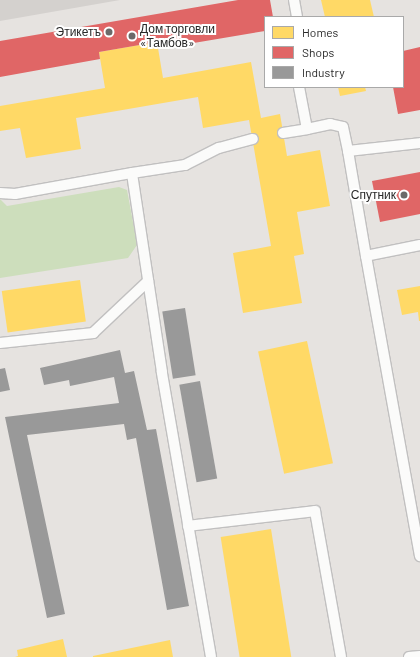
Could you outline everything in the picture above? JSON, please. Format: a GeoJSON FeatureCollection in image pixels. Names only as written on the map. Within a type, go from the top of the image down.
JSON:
{"type":"FeatureCollection","features":[{"type":"Feature","properties":{"kind":"lane"},"geometry":{"type":"LineString","coordinates":[[294,0],[297,16]]}},
{"type":"Feature","properties":{"kind":"lane"},"geometry":{"type":"LineString","coordinates":[[299,88],[307,129]]}},
{"type":"Feature","properties":{"kind":"lane"},"geometry":{"type":"LineString","coordinates":[[283,133],[330,124],[343,127],[420,556]]}},
{"type":"Feature","properties":{"kind":"lane"},"geometry":{"type":"LineString","coordinates":[[0,193],[15,194],[185,165],[218,148],[253,139]]}},
{"type":"Feature","properties":{"kind":"lane"},"geometry":{"type":"LineString","coordinates":[[348,151],[420,143]]}},
{"type":"Feature","properties":{"kind":"lane"},"geometry":{"type":"LineString","coordinates":[[132,173],[148,281],[211,657]]}},
{"type":"Feature","properties":{"kind":"lane"},"geometry":{"type":"LineString","coordinates":[[366,256],[420,245]]}},
{"type":"Feature","properties":{"kind":"lane"},"geometry":{"type":"LineString","coordinates":[[0,343],[93,333],[148,281]]}},
{"type":"Feature","properties":{"kind":"lane"},"geometry":{"type":"LineString","coordinates":[[188,526],[315,511],[341,657]]}},
{"type":"Feature","properties":{"kind":"lane"},"geometry":{"type":"LineString","coordinates":[[409,657],[420,656]]}},
{"type":"Feature","properties":{"kind":"green space"},"geometry":{"type":"Polygon","coordinates":[[[119,187],[127,190],[137,245],[128,258],[0,278],[0,199],[7,206],[119,187]]]}},
{"type":"Feature","properties":{"kind":"shaded area"},"geometry":{"type":"Polygon","coordinates":[[[0,0],[120,0],[0,21],[0,0]]]}},
{"type":"Feature","properties":{"kind":"building: Homes"},"geometry":{"type":"Polygon","coordinates":[[[321,0],[370,0],[374,16],[325,16],[321,0]]]}},
{"type":"Feature","properties":{"kind":"building: Homes"},"geometry":{"type":"Polygon","coordinates":[[[157,42],[163,78],[251,62],[261,118],[280,114],[287,156],[320,150],[330,206],[297,212],[304,254],[294,256],[302,303],[243,313],[233,253],[271,246],[249,120],[203,128],[198,97],[76,118],[81,149],[26,158],[20,128],[0,131],[0,106],[105,88],[99,52],[157,42]]]}},
{"type":"Feature","properties":{"kind":"building: Homes"},"geometry":{"type":"Polygon","coordinates":[[[338,88],[365,88],[366,91],[340,96],[338,88]]]}},
{"type":"Feature","properties":{"kind":"building: Homes"},"geometry":{"type":"Polygon","coordinates":[[[80,280],[86,322],[8,333],[2,291],[80,280]]]}},
{"type":"Feature","properties":{"kind":"building: Homes"},"geometry":{"type":"Polygon","coordinates":[[[420,286],[419,321],[418,312],[402,315],[397,290],[420,286]]]}},
{"type":"Feature","properties":{"kind":"building: Homes"},"geometry":{"type":"Polygon","coordinates":[[[307,341],[333,463],[284,474],[258,351],[307,341]]]}},
{"type":"Feature","properties":{"kind":"building: Homes"},"geometry":{"type":"Polygon","coordinates":[[[271,529],[291,657],[240,657],[221,537],[271,529]]]}},
{"type":"Feature","properties":{"kind":"building: Homes"},"geometry":{"type":"Polygon","coordinates":[[[63,639],[67,657],[15,657],[18,656],[17,650],[63,639]]]}},
{"type":"Feature","properties":{"kind":"building: Homes"},"geometry":{"type":"Polygon","coordinates":[[[170,640],[173,657],[93,657],[93,656],[170,640]]]}},
{"type":"Feature","properties":{"kind":"building: Shops","name":"Дом торговли «Тамбов»"},"geometry":{"type":"Polygon","coordinates":[[[238,0],[270,0],[273,16],[264,16],[264,31],[158,49],[157,42],[99,52],[100,59],[0,77],[0,41],[238,0]]]}},
{"type":"Feature","properties":{"kind":"building: Shops"},"geometry":{"type":"Polygon","coordinates":[[[420,47],[420,110],[398,114],[393,88],[404,88],[404,51],[420,47]]]}},
{"type":"Feature","properties":{"kind":"building: Shops"},"geometry":{"type":"Polygon","coordinates":[[[420,172],[420,214],[380,222],[372,181],[420,172]]]}},
{"type":"Feature","properties":{"kind":"building: Industry"},"geometry":{"type":"Polygon","coordinates":[[[185,308],[196,375],[173,379],[162,312],[185,308]]]}},
{"type":"Feature","properties":{"kind":"building: Industry"},"geometry":{"type":"Polygon","coordinates":[[[120,350],[125,373],[134,371],[147,430],[156,429],[189,606],[167,610],[136,438],[127,440],[124,424],[27,435],[65,614],[47,618],[5,417],[119,403],[114,377],[70,386],[69,380],[44,385],[40,368],[120,350]]]}},
{"type":"Feature","properties":{"kind":"building: Industry"},"geometry":{"type":"Polygon","coordinates":[[[5,368],[10,390],[0,392],[0,369],[5,368]]]}},
{"type":"Feature","properties":{"kind":"building: Industry"},"geometry":{"type":"Polygon","coordinates":[[[200,381],[217,478],[197,482],[179,385],[200,381]]]}},
{"type":"Feature","properties":{"kind":"place","name":"Этикетъ"},"geometry":{"type":"Point","coordinates":[109,32]}},
{"type":"Feature","properties":{"kind":"place","name":"Дом торговли «Тамбов»"},"geometry":{"type":"Point","coordinates":[132,36]}},
{"type":"Feature","properties":{"kind":"place","name":"Спутник"},"geometry":{"type":"Point","coordinates":[404,195]}}]}
